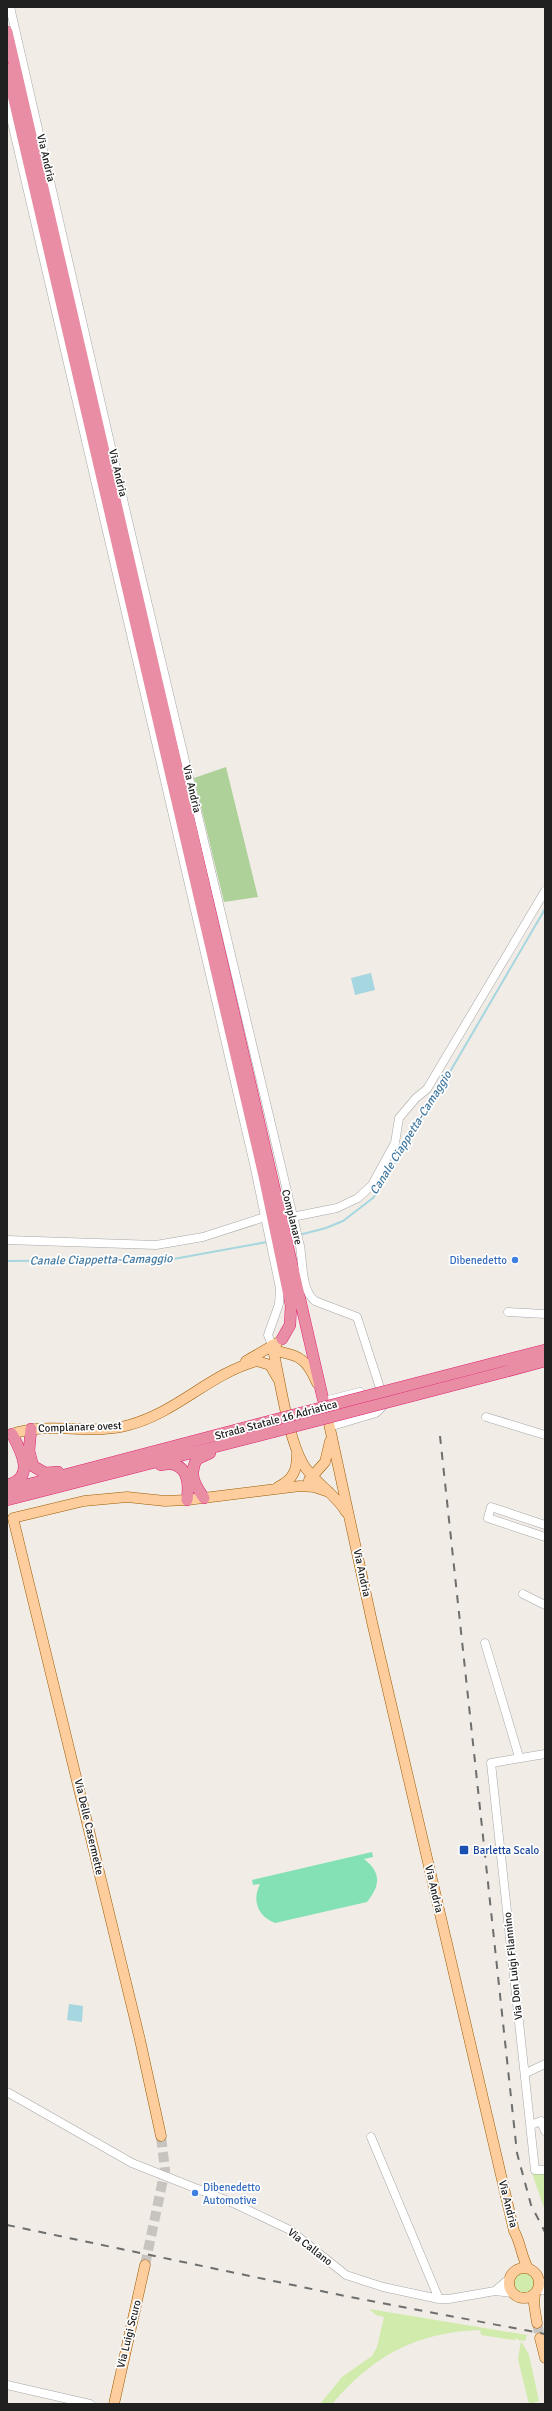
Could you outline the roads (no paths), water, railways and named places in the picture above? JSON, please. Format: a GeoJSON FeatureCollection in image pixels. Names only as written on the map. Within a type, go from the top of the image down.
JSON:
{"type":"FeatureCollection","features":[{"type":"Feature","properties":{"kind":"highway"},"geometry":{"type":"LineString","coordinates":[[7,32],[285,1250],[323,1400]]}},
{"type":"Feature","properties":{"kind":"highway"},"geometry":{"type":"LineString","coordinates":[[7,69],[260,1160],[282,1235]]}},
{"type":"Feature","properties":{"kind":"highway"},"geometry":{"type":"LineString","coordinates":[[282,1339],[289,1329],[292,1313],[285,1250]]}},
{"type":"Feature","properties":{"kind":"highway","name":"Strada Statale 16 Adriatica"},"geometry":{"type":"LineString","coordinates":[[7,1490],[105,1470],[272,1432],[503,1366],[545,1350]]}},
{"type":"Feature","properties":{"kind":"highway","name":"Strada Statale 16 Adriatica"},"geometry":{"type":"LineString","coordinates":[[7,1500],[270,1421],[503,1366],[545,1361]]}},
{"type":"Feature","properties":{"kind":"highway"},"geometry":{"type":"LineString","coordinates":[[31,1429],[30,1459],[38,1470],[45,1473],[55,1473],[87,1465],[126,1474],[167,1464],[176,1464],[182,1468],[186,1474],[188,1490],[187,1500]]}},
{"type":"Feature","properties":{"kind":"highway"},"geometry":{"type":"LineString","coordinates":[[7,1485],[21,1476],[25,1467],[24,1459],[9,1435]]}},
{"type":"Feature","properties":{"kind":"highway"},"geometry":{"type":"LineString","coordinates":[[204,1498],[193,1479],[193,1466],[197,1459],[205,1454],[230,1448],[245,1439]]}},
{"type":"Feature","properties":{"kind":"main road"},"geometry":{"type":"LineString","coordinates":[[231,1372],[282,1339]]}},
{"type":"Feature","properties":{"kind":"main road"},"geometry":{"type":"LineString","coordinates":[[278,1379],[282,1339]]}},
{"type":"Feature","properties":{"kind":"main road"},"geometry":{"type":"LineString","coordinates":[[272,1345],[280,1352]]}},
{"type":"Feature","properties":{"kind":"main road"},"geometry":{"type":"LineString","coordinates":[[272,1345],[278,1379],[297,1449],[313,1477],[342,1505],[350,1521]]}},
{"type":"Feature","properties":{"kind":"main road","name":"Via Andria"},"geometry":{"type":"LineString","coordinates":[[280,1352],[294,1356],[306,1364],[323,1400],[390,1700],[523,2269]]}},
{"type":"Feature","properties":{"kind":"main road"},"geometry":{"type":"LineString","coordinates":[[231,1372],[254,1361],[262,1361],[271,1366],[278,1379]]}},
{"type":"Feature","properties":{"kind":"main road","name":"Complanare ovest"},"geometry":{"type":"LineString","coordinates":[[9,1435],[31,1429],[100,1429],[129,1426],[159,1413],[231,1372]]}},
{"type":"Feature","properties":{"kind":"main road"},"geometry":{"type":"LineString","coordinates":[[300,1486],[313,1477],[325,1462],[330,1429]]}},
{"type":"Feature","properties":{"kind":"main road"},"geometry":{"type":"LineString","coordinates":[[276,1488],[286,1483],[294,1474],[297,1467],[297,1449]]}},
{"type":"Feature","properties":{"kind":"main road"},"geometry":{"type":"LineString","coordinates":[[10,1519],[54,1507],[100,1499],[127,1497],[154,1500],[187,1500],[300,1486],[314,1487],[329,1492]]}},
{"type":"Feature","properties":{"kind":"main road","name":"Via Delle Casermette"},"geometry":{"type":"LineString","coordinates":[[10,1519],[138,2032],[161,2136]]}},
{"type":"Feature","properties":{"kind":"main road","name":"Via Luigi Scuro"},"geometry":{"type":"LineString","coordinates":[[114,2404],[145,2264]]}},
{"type":"Feature","properties":{"kind":"main road"},"geometry":{"type":"LineString","coordinates":[[534,2313],[540,2288],[537,2274],[523,2269],[510,2278],[509,2286],[512,2293],[523,2298],[534,2313],[537,2323]]}},
{"type":"Feature","properties":{"kind":"main road"},"geometry":{"type":"LineString","coordinates":[[523,2298],[540,2288]]}},
{"type":"Feature","properties":{"kind":"main road"},"geometry":{"type":"LineString","coordinates":[[540,2338],[545,2358]]}},
{"type":"Feature","properties":{"kind":"street","name":"Via Andria"},"geometry":{"type":"LineString","coordinates":[[10,7],[228,939]]}},
{"type":"Feature","properties":{"kind":"street","name":"Complanare"},"geometry":{"type":"LineString","coordinates":[[7,101],[265,1217],[282,1235],[285,1250],[280,1296],[268,1335],[272,1345]]}},
{"type":"Feature","properties":{"kind":"street"},"geometry":{"type":"LineString","coordinates":[[292,1217],[337,1208],[358,1198],[372,1185],[395,1142],[399,1118],[416,1098],[427,1089],[545,891]]}},
{"type":"Feature","properties":{"kind":"street","name":"Complanare"},"geometry":{"type":"LineString","coordinates":[[228,939],[292,1217],[282,1235]]}},
{"type":"Feature","properties":{"kind":"street"},"geometry":{"type":"LineString","coordinates":[[7,1240],[156,1245],[203,1237],[265,1217]]}},
{"type":"Feature","properties":{"kind":"street","name":"Complanare"},"geometry":{"type":"LineString","coordinates":[[285,1250],[310,1297],[357,1317],[383,1397],[382,1407],[376,1413],[330,1429]]}},
{"type":"Feature","properties":{"kind":"street"},"geometry":{"type":"LineString","coordinates":[[508,1312],[545,1314]]}},
{"type":"Feature","properties":{"kind":"street"},"geometry":{"type":"LineString","coordinates":[[323,1400],[380,1388]]}},
{"type":"Feature","properties":{"kind":"street"},"geometry":{"type":"LineString","coordinates":[[486,1417],[545,1435]]}},
{"type":"Feature","properties":{"kind":"street"},"geometry":{"type":"LineString","coordinates":[[545,1524],[492,1507],[488,1518],[545,1537]]}},
{"type":"Feature","properties":{"kind":"street"},"geometry":{"type":"LineString","coordinates":[[523,1594],[545,1605]]}},
{"type":"Feature","properties":{"kind":"street"},"geometry":{"type":"LineString","coordinates":[[485,1643],[519,1757],[545,1754]]}},
{"type":"Feature","properties":{"kind":"street","name":"Via Don Luigi Filannino"},"geometry":{"type":"LineString","coordinates":[[519,1757],[491,1762],[526,2073],[535,2170],[545,2170]]}},
{"type":"Feature","properties":{"kind":"street"},"geometry":{"type":"LineString","coordinates":[[526,2073],[545,2064]]}},
{"type":"Feature","properties":{"kind":"street","name":"Via Callano"},"geometry":{"type":"LineString","coordinates":[[7,2092],[132,2163],[234,2203],[290,2230],[346,2275],[383,2287],[439,2299],[450,2299],[495,2291],[512,2293]]}},
{"type":"Feature","properties":{"kind":"street"},"geometry":{"type":"LineString","coordinates":[[530,2125],[541,2121],[545,2131]]}},
{"type":"Feature","properties":{"kind":"street"},"geometry":{"type":"LineString","coordinates":[[371,2137],[439,2299]]}},
{"type":"Feature","properties":{"kind":"street"},"geometry":{"type":"LineString","coordinates":[[495,2291],[510,2278]]}},
{"type":"Feature","properties":{"kind":"street"},"geometry":{"type":"LineString","coordinates":[[7,2385],[90,2404]]}},
{"type":"Feature","properties":{"kind":"water"},"geometry":{"type":"Polygon","coordinates":[[[371,973],[375,990],[355,995],[351,978],[371,973]]]}},
{"type":"Feature","properties":{"kind":"water"},"geometry":{"type":"Polygon","coordinates":[[[69,2004],[83,2006],[82,2022],[67,2020],[69,2004]]]}},
{"type":"Feature","properties":{"kind":"waterway","name":"Canale Ciappetta-Camaggio"},"geometry":{"type":"LineString","coordinates":[[299,1235],[326,1228],[343,1221],[373,1198],[430,1106],[545,909]]}},
{"type":"Feature","properties":{"kind":"waterway","name":"Canale Ciappetta-Camaggio"},"geometry":{"type":"LineString","coordinates":[[7,1261],[168,1260],[267,1242]]}},
{"type":"Feature","properties":{"kind":"tunnel"},"geometry":{"type":"LineString","coordinates":[[145,2265],[165,2170],[161,2136]]}},
{"type":"Feature","properties":{"kind":"tunnel"},"geometry":{"type":"LineString","coordinates":[[537,2323],[540,2338]]}},
{"type":"Feature","properties":{"kind":"railway"},"geometry":{"type":"LineString","coordinates":[[440,1436],[517,2153],[531,2205],[545,2232]]}},
{"type":"Feature","properties":{"kind":"railway"},"geometry":{"type":"LineString","coordinates":[[7,2225],[345,2296],[545,2334]]}},
{"type":"Feature","properties":{"kind":"place","name":"Dibenedetto"},"geometry":{"type":"Point","coordinates":[515,1260]}},
{"type":"Feature","properties":{"kind":"place","name":"Barletta Scalo"},"geometry":{"type":"Point","coordinates":[464,1850]}},
{"type":"Feature","properties":{"kind":"place","name":"Dibenedetto Automotive"},"geometry":{"type":"Point","coordinates":[195,2193]}}]}
